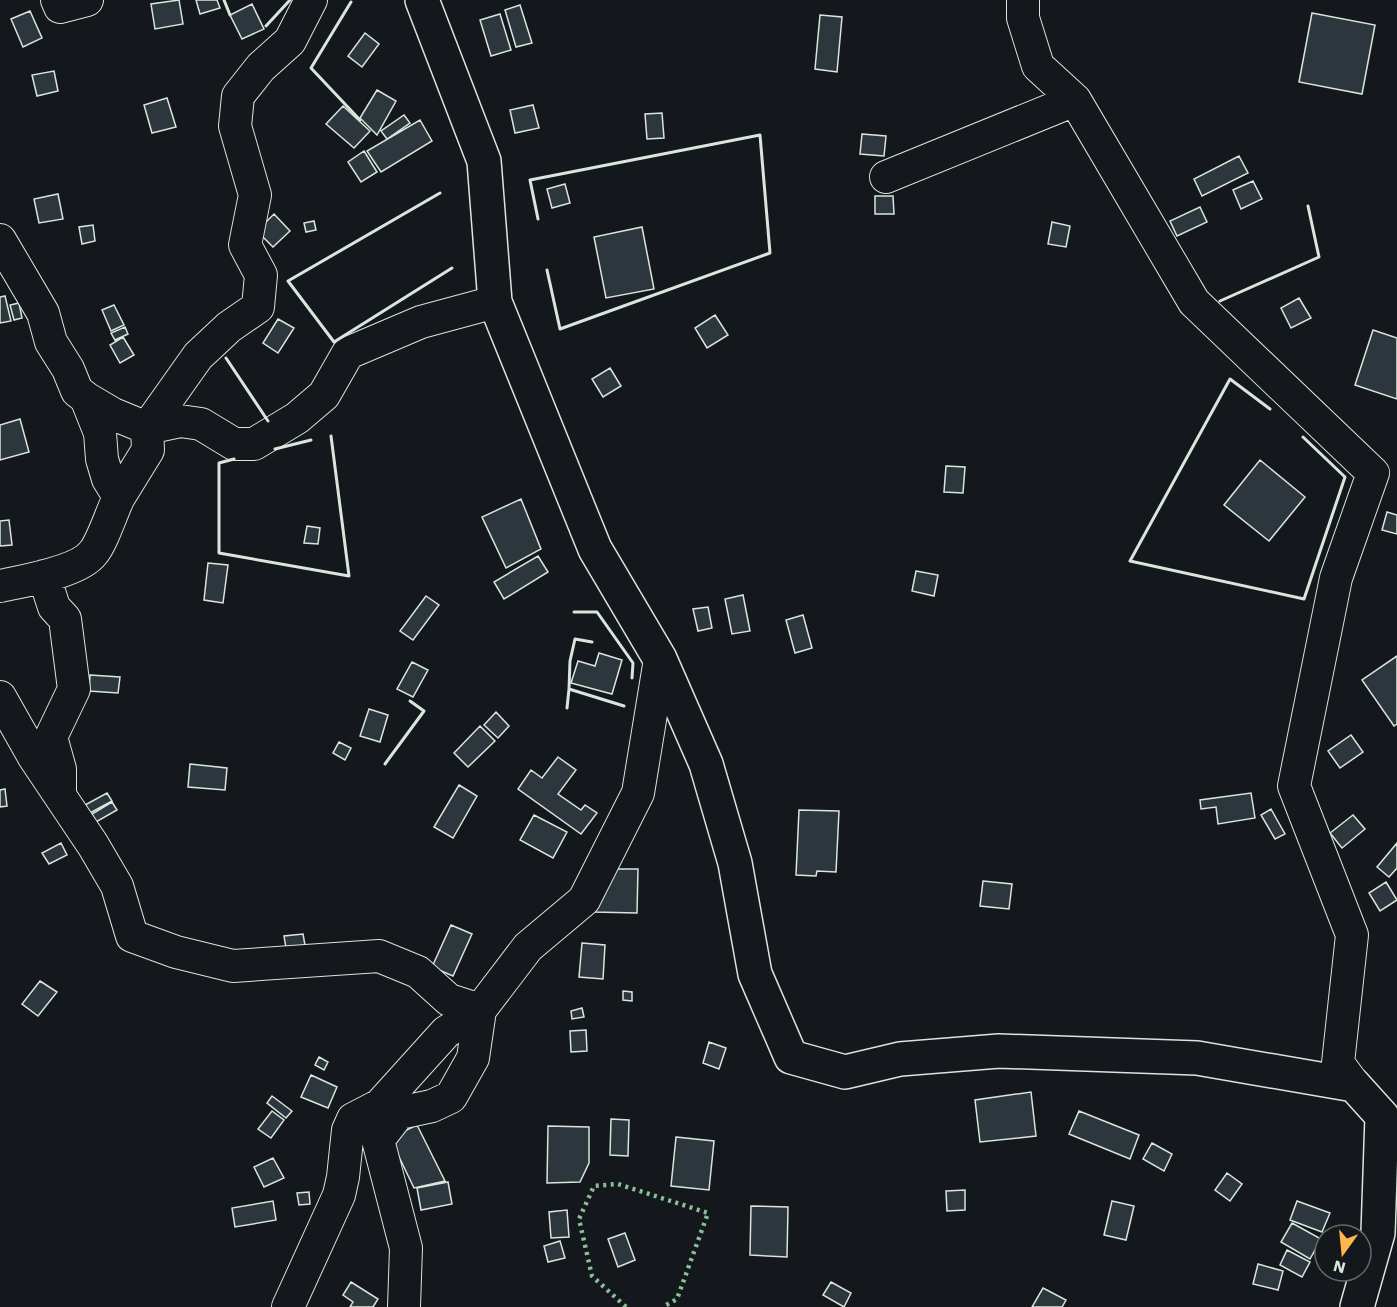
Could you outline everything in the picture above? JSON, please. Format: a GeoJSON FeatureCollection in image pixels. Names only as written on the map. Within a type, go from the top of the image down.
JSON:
{"type":"FeatureCollection","features":[{"type":"Feature","properties":{"kind":"street"},"geometry":{"type":"LineString","coordinates":[[57,0],[60,7],[87,0]]}},
{"type":"Feature","properties":{"kind":"street"},"geometry":{"type":"LineString","coordinates":[[0,586],[44,576],[81,563],[93,553],[119,497],[148,450],[147,428],[198,356],[229,327],[258,307],[261,275],[245,245],[255,195],[235,126],[238,96],[261,67],[290,41],[311,0]]}},
{"type":"Feature","properties":{"kind":"street"},"geometry":{"type":"LineString","coordinates":[[422,0],[484,161],[495,302],[594,549],[660,659],[705,764],[735,863],[754,974],[791,1057],[845,1072],[900,1059],[999,1051],[1197,1058],[1354,1085]]}},
{"type":"Feature","properties":{"kind":"street"},"geometry":{"type":"LineString","coordinates":[[1023,0],[1023,18],[1038,66],[1075,99],[1194,302],[1385,473],[1336,578],[1294,786],[1352,935],[1338,1063],[1354,1085],[1390,1125],[1378,1233],[1357,1307]]}},
{"type":"Feature","properties":{"kind":"street"},"geometry":{"type":"LineString","coordinates":[[886,177],[1075,99]]}},
{"type":"Feature","properties":{"kind":"street"},"geometry":{"type":"LineString","coordinates":[[0,240],[43,313],[51,342],[68,369],[77,391],[113,414],[147,428],[180,422],[201,424],[234,444],[254,444],[297,418],[324,395],[348,353],[421,322],[495,302]]}},
{"type":"Feature","properties":{"kind":"street"},"geometry":{"type":"LineString","coordinates":[[86,398],[100,433],[105,469],[119,497]]}},
{"type":"Feature","properties":{"kind":"street"},"geometry":{"type":"LineString","coordinates":[[44,576],[54,607],[65,619],[74,689],[51,737],[60,769],[60,798]]}},
{"type":"Feature","properties":{"kind":"street"},"geometry":{"type":"LineString","coordinates":[[288,1307],[339,1195],[348,1130],[353,1119],[380,1106],[446,1032],[480,1010],[528,948],[584,900],[638,793],[660,659]]}},
{"type":"Feature","properties":{"kind":"street"},"geometry":{"type":"LineString","coordinates":[[0,697],[34,757],[93,845],[117,886],[132,936],[176,952],[233,966],[379,956],[418,972],[449,1000],[480,1010]]}},
{"type":"Feature","properties":{"kind":"street"},"geometry":{"type":"LineString","coordinates":[[404,1307],[406,1248],[378,1140],[399,1113],[432,1106],[451,1097],[473,1058],[480,1010]]}},
{"type":"Feature","properties":{"kind":"street"},"geometry":{"type":"LineString","coordinates":[[305,1272],[312,1307]]}},
{"type":"Feature","properties":{"kind":"building"},"geometry":{"type":"Polygon","coordinates":[[[179,0],[183,24],[155,29],[151,4],[179,0]]]}},
{"type":"Feature","properties":{"kind":"building"},"geometry":{"type":"Polygon","coordinates":[[[196,0],[217,0],[220,8],[200,14],[196,0]]]}},
{"type":"Feature","properties":{"kind":"building"},"geometry":{"type":"Polygon","coordinates":[[[252,4],[264,29],[242,39],[230,15],[252,4]]]}},
{"type":"Feature","properties":{"kind":"building"},"geometry":{"type":"Polygon","coordinates":[[[520,5],[532,43],[516,47],[505,10],[520,5]]]}},
{"type":"Feature","properties":{"kind":"building"},"geometry":{"type":"Polygon","coordinates":[[[30,11],[42,38],[23,47],[11,19],[30,11]]]}},
{"type":"Feature","properties":{"kind":"building"},"geometry":{"type":"Polygon","coordinates":[[[1312,13],[1375,25],[1362,94],[1299,82],[1312,13]]]}},
{"type":"Feature","properties":{"kind":"building"},"geometry":{"type":"Polygon","coordinates":[[[500,14],[511,50],[491,56],[480,20],[500,14]]]}},
{"type":"Feature","properties":{"kind":"building"},"geometry":{"type":"Polygon","coordinates":[[[820,15],[842,17],[837,72],[815,69],[820,15]]]}},
{"type":"Feature","properties":{"kind":"building"},"geometry":{"type":"Polygon","coordinates":[[[365,33],[379,44],[362,67],[348,56],[365,33]]]}},
{"type":"Feature","properties":{"kind":"building"},"geometry":{"type":"Polygon","coordinates":[[[54,71],[58,91],[37,96],[32,75],[54,71]]]}},
{"type":"Feature","properties":{"kind":"building"},"geometry":{"type":"Polygon","coordinates":[[[377,90],[396,101],[377,135],[360,118],[377,90]]]}},
{"type":"Feature","properties":{"kind":"building"},"geometry":{"type":"Polygon","coordinates":[[[167,98],[176,127],[152,133],[144,105],[167,98]]]}},
{"type":"Feature","properties":{"kind":"building"},"geometry":{"type":"Polygon","coordinates":[[[533,105],[539,128],[515,133],[510,110],[533,105]]]}},
{"type":"Feature","properties":{"kind":"building"},"geometry":{"type":"Polygon","coordinates":[[[343,106],[370,131],[354,148],[326,124],[343,106]]]}},
{"type":"Feature","properties":{"kind":"building"},"geometry":{"type":"Polygon","coordinates":[[[662,113],[664,138],[647,139],[645,114],[662,113]]]}},
{"type":"Feature","properties":{"kind":"building"},"geometry":{"type":"Polygon","coordinates":[[[404,115],[410,123],[387,139],[381,131],[404,115]]]}},
{"type":"Feature","properties":{"kind":"building"},"geometry":{"type":"Polygon","coordinates":[[[420,120],[432,141],[381,172],[367,151],[420,120]]]}},
{"type":"Feature","properties":{"kind":"building"},"geometry":{"type":"Polygon","coordinates":[[[862,134],[886,136],[884,156],[860,154],[862,134]]]}},
{"type":"Feature","properties":{"kind":"building"},"geometry":{"type":"Polygon","coordinates":[[[364,151],[377,172],[361,182],[348,162],[364,151]]]}},
{"type":"Feature","properties":{"kind":"building"},"geometry":{"type":"Polygon","coordinates":[[[1239,156],[1248,173],[1202,196],[1194,179],[1239,156]]]}},
{"type":"Feature","properties":{"kind":"building"},"geometry":{"type":"Polygon","coordinates":[[[1253,181],[1262,199],[1241,209],[1233,190],[1253,181]]]}},
{"type":"Feature","properties":{"kind":"building"},"geometry":{"type":"Polygon","coordinates":[[[565,184],[570,203],[552,208],[547,189],[565,184]]]}},
{"type":"Feature","properties":{"kind":"building"},"geometry":{"type":"Polygon","coordinates":[[[58,194],[63,219],[39,223],[34,199],[58,194]]]}},
{"type":"Feature","properties":{"kind":"building"},"geometry":{"type":"Polygon","coordinates":[[[875,196],[893,196],[894,214],[875,214],[875,196]]]}},
{"type":"Feature","properties":{"kind":"building"},"geometry":{"type":"Polygon","coordinates":[[[1200,207],[1207,222],[1177,236],[1170,221],[1200,207]]]}},
{"type":"Feature","properties":{"kind":"building"},"geometry":{"type":"Polygon","coordinates":[[[274,214],[290,231],[273,247],[257,231],[274,214]]]}},
{"type":"Feature","properties":{"kind":"building"},"geometry":{"type":"Polygon","coordinates":[[[314,221],[316,230],[306,232],[304,223],[314,221]]]}},
{"type":"Feature","properties":{"kind":"building"},"geometry":{"type":"Polygon","coordinates":[[[1052,222],[1070,226],[1066,247],[1048,244],[1052,222]]]}},
{"type":"Feature","properties":{"kind":"building"},"geometry":{"type":"Polygon","coordinates":[[[93,225],[95,241],[82,244],[79,227],[93,225]]]}},
{"type":"Feature","properties":{"kind":"building"},"geometry":{"type":"Polygon","coordinates":[[[642,227],[654,289],[606,298],[594,237],[642,227]]]}},
{"type":"Feature","properties":{"kind":"building"},"geometry":{"type":"Polygon","coordinates":[[[5,296],[11,321],[0,323],[0,297],[5,296]]]}},
{"type":"Feature","properties":{"kind":"building"},"geometry":{"type":"Polygon","coordinates":[[[1299,298],[1311,318],[1291,328],[1281,308],[1299,298]]]}},
{"type":"Feature","properties":{"kind":"building"},"geometry":{"type":"Polygon","coordinates":[[[19,303],[22,318],[14,320],[10,305],[19,303]]]}},
{"type":"Feature","properties":{"kind":"building"},"geometry":{"type":"Polygon","coordinates":[[[114,305],[124,325],[111,331],[102,310],[114,305]]]}},
{"type":"Feature","properties":{"kind":"building"},"geometry":{"type":"Polygon","coordinates":[[[715,315],[728,335],[707,348],[695,328],[715,315]]]}},
{"type":"Feature","properties":{"kind":"building"},"geometry":{"type":"Polygon","coordinates":[[[278,319],[294,328],[278,353],[263,343],[278,319]]]}},
{"type":"Feature","properties":{"kind":"building"},"geometry":{"type":"Polygon","coordinates":[[[125,327],[128,334],[115,340],[111,333],[125,327]]]}},
{"type":"Feature","properties":{"kind":"building"},"geometry":{"type":"Polygon","coordinates":[[[1373,330],[1397,338],[1397,399],[1355,385],[1373,330]]]}},
{"type":"Feature","properties":{"kind":"building"},"geometry":{"type":"Polygon","coordinates":[[[123,337],[134,355],[120,363],[110,345],[123,337]]]}},
{"type":"Feature","properties":{"kind":"building"},"geometry":{"type":"Polygon","coordinates":[[[610,368],[621,386],[603,397],[592,379],[610,368]]]}},
{"type":"Feature","properties":{"kind":"building"},"geometry":{"type":"Polygon","coordinates":[[[20,419],[29,452],[0,460],[0,425],[20,419]]]}},
{"type":"Feature","properties":{"kind":"building"},"geometry":{"type":"Polygon","coordinates":[[[1260,460],[1305,497],[1269,541],[1224,505],[1260,460]]]}},
{"type":"Feature","properties":{"kind":"building"},"geometry":{"type":"Polygon","coordinates":[[[946,466],[965,467],[963,493],[944,492],[946,466]]]}},
{"type":"Feature","properties":{"kind":"building"},"geometry":{"type":"Polygon","coordinates":[[[521,499],[541,549],[506,568],[482,517],[521,499]]]}},
{"type":"Feature","properties":{"kind":"building"},"geometry":{"type":"Polygon","coordinates":[[[1387,512],[1397,515],[1397,534],[1382,530],[1387,512]]]}},
{"type":"Feature","properties":{"kind":"building"},"geometry":{"type":"Polygon","coordinates":[[[9,520],[12,545],[0,546],[0,521],[9,520]]]}},
{"type":"Feature","properties":{"kind":"building"},"geometry":{"type":"Polygon","coordinates":[[[307,526],[320,528],[318,544],[304,543],[307,526]]]}},
{"type":"Feature","properties":{"kind":"building"},"geometry":{"type":"Polygon","coordinates":[[[538,556],[548,572],[504,599],[494,582],[538,556]]]}},
{"type":"Feature","properties":{"kind":"building"},"geometry":{"type":"Polygon","coordinates":[[[208,563],[228,565],[223,603],[204,600],[208,563]]]}},
{"type":"Feature","properties":{"kind":"building"},"geometry":{"type":"Polygon","coordinates":[[[916,571],[938,575],[934,596],[912,591],[916,571]]]}},
{"type":"Feature","properties":{"kind":"building"},"geometry":{"type":"Polygon","coordinates":[[[743,595],[750,631],[732,634],[725,599],[743,595]]]}},
{"type":"Feature","properties":{"kind":"building"},"geometry":{"type":"Polygon","coordinates":[[[426,596],[439,605],[413,640],[400,631],[426,596]]]}},
{"type":"Feature","properties":{"kind":"building"},"geometry":{"type":"Polygon","coordinates":[[[708,607],[712,628],[698,631],[693,609],[708,607]]]}},
{"type":"Feature","properties":{"kind":"building"},"geometry":{"type":"Polygon","coordinates":[[[803,615],[812,648],[795,653],[786,620],[803,615]]]}},
{"type":"Feature","properties":{"kind":"building"},"geometry":{"type":"Polygon","coordinates":[[[599,653],[622,660],[612,694],[571,683],[578,661],[595,666],[599,653]]]}},
{"type":"Feature","properties":{"kind":"building"},"geometry":{"type":"Polygon","coordinates":[[[1397,656],[1397,724],[1394,726],[1362,680],[1397,656]]]}},
{"type":"Feature","properties":{"kind":"building"},"geometry":{"type":"Polygon","coordinates":[[[412,662],[428,670],[413,697],[397,689],[412,662]]]}},
{"type":"Feature","properties":{"kind":"building"},"geometry":{"type":"Polygon","coordinates":[[[90,675],[120,677],[118,693],[89,691],[90,675]]]}},
{"type":"Feature","properties":{"kind":"building"},"geometry":{"type":"Polygon","coordinates":[[[369,709],[388,715],[380,742],[360,736],[369,709]]]}},
{"type":"Feature","properties":{"kind":"building"},"geometry":{"type":"Polygon","coordinates":[[[496,712],[509,726],[498,738],[484,725],[496,712]]]}},
{"type":"Feature","properties":{"kind":"building"},"geometry":{"type":"Polygon","coordinates":[[[480,726],[495,741],[468,767],[454,753],[480,726]]]}},
{"type":"Feature","properties":{"kind":"building"},"geometry":{"type":"Polygon","coordinates":[[[1351,735],[1363,752],[1340,768],[1328,751],[1351,735]]]}},
{"type":"Feature","properties":{"kind":"building"},"geometry":{"type":"Polygon","coordinates":[[[339,742],[351,748],[345,760],[333,753],[339,742]]]}},
{"type":"Feature","properties":{"kind":"building"},"geometry":{"type":"Polygon","coordinates":[[[558,757],[576,770],[558,794],[581,810],[585,805],[597,813],[581,834],[518,789],[531,770],[542,778],[558,757]]]}},
{"type":"Feature","properties":{"kind":"building"},"geometry":{"type":"Polygon","coordinates":[[[190,764],[227,768],[225,790],[188,787],[190,764]]]}},
{"type":"Feature","properties":{"kind":"building"},"geometry":{"type":"Polygon","coordinates":[[[459,785],[477,796],[453,838],[434,827],[459,785]]]}},
{"type":"Feature","properties":{"kind":"building"},"geometry":{"type":"Polygon","coordinates":[[[5,789],[7,806],[0,807],[0,790],[5,789]]]}},
{"type":"Feature","properties":{"kind":"building"},"geometry":{"type":"Polygon","coordinates":[[[107,793],[112,801],[90,813],[85,805],[107,793]]]}},
{"type":"Feature","properties":{"kind":"building"},"geometry":{"type":"Polygon","coordinates":[[[1251,793],[1255,818],[1218,824],[1216,807],[1201,809],[1200,800],[1251,793]]]}},
{"type":"Feature","properties":{"kind":"building"},"geometry":{"type":"Polygon","coordinates":[[[112,802],[117,810],[96,822],[92,814],[112,802]]]}},
{"type":"Feature","properties":{"kind":"building"},"geometry":{"type":"Polygon","coordinates":[[[1271,809],[1285,834],[1275,839],[1261,815],[1271,809]]]}},
{"type":"Feature","properties":{"kind":"building"},"geometry":{"type":"Polygon","coordinates":[[[799,810],[839,811],[836,872],[817,871],[816,876],[796,875],[799,810]]]}},
{"type":"Feature","properties":{"kind":"building"},"geometry":{"type":"Polygon","coordinates":[[[534,815],[567,832],[553,858],[520,840],[534,815]]]}},
{"type":"Feature","properties":{"kind":"building"},"geometry":{"type":"Polygon","coordinates":[[[1353,815],[1365,829],[1342,848],[1330,833],[1353,815]]]}},
{"type":"Feature","properties":{"kind":"building"},"geometry":{"type":"Polygon","coordinates":[[[61,843],[67,855],[49,864],[42,853],[61,843]]]}},
{"type":"Feature","properties":{"kind":"building"},"geometry":{"type":"Polygon","coordinates":[[[1397,843],[1397,868],[1389,877],[1377,867],[1397,843]]]}},
{"type":"Feature","properties":{"kind":"building"},"geometry":{"type":"Polygon","coordinates":[[[606,869],[638,869],[637,913],[594,912],[606,869]]]}},
{"type":"Feature","properties":{"kind":"building"},"geometry":{"type":"Polygon","coordinates":[[[983,881],[1012,884],[1009,909],[980,906],[983,881]]]}},
{"type":"Feature","properties":{"kind":"building"},"geometry":{"type":"Polygon","coordinates":[[[1386,882],[1397,900],[1380,911],[1369,893],[1386,882]]]}},
{"type":"Feature","properties":{"kind":"building"},"geometry":{"type":"Polygon","coordinates":[[[451,925],[472,934],[453,976],[432,967],[451,925]]]}},
{"type":"Feature","properties":{"kind":"building"},"geometry":{"type":"Polygon","coordinates":[[[303,934],[306,951],[287,954],[284,936],[303,934]]]}},
{"type":"Feature","properties":{"kind":"building"},"geometry":{"type":"Polygon","coordinates":[[[582,943],[605,945],[603,979],[579,977],[582,943]]]}},
{"type":"Feature","properties":{"kind":"building"},"geometry":{"type":"Polygon","coordinates":[[[40,981],[57,992],[38,1016],[22,1004],[40,981]]]}},
{"type":"Feature","properties":{"kind":"building"},"geometry":{"type":"Polygon","coordinates":[[[623,991],[632,992],[632,1001],[623,1000],[623,991]]]}},
{"type":"Feature","properties":{"kind":"building"},"geometry":{"type":"Polygon","coordinates":[[[582,1008],[584,1017],[572,1019],[571,1011],[582,1008]]]}},
{"type":"Feature","properties":{"kind":"building"},"geometry":{"type":"Polygon","coordinates":[[[586,1030],[587,1051],[571,1052],[570,1031],[586,1030]]]}},
{"type":"Feature","properties":{"kind":"building"},"geometry":{"type":"Polygon","coordinates":[[[709,1042],[726,1048],[719,1069],[703,1063],[709,1042]]]}},
{"type":"Feature","properties":{"kind":"building"},"geometry":{"type":"Polygon","coordinates":[[[319,1057],[328,1062],[324,1070],[315,1065],[319,1057]]]}},
{"type":"Feature","properties":{"kind":"building"},"geometry":{"type":"Polygon","coordinates":[[[311,1075],[337,1087],[328,1108],[301,1097],[311,1075]]]}},
{"type":"Feature","properties":{"kind":"building"},"geometry":{"type":"Polygon","coordinates":[[[1031,1092],[1036,1136],[980,1142],[975,1100],[1031,1092]]]}},
{"type":"Feature","properties":{"kind":"building"},"geometry":{"type":"Polygon","coordinates":[[[272,1096],[292,1111],[286,1118],[267,1103],[272,1096]]]}},
{"type":"Feature","properties":{"kind":"building"},"geometry":{"type":"Polygon","coordinates":[[[272,1111],[284,1120],[271,1138],[258,1129],[272,1111]]]}},
{"type":"Feature","properties":{"kind":"building"},"geometry":{"type":"Polygon","coordinates":[[[1079,1111],[1139,1135],[1130,1159],[1069,1134],[1079,1111]]]}},
{"type":"Feature","properties":{"kind":"building"},"geometry":{"type":"Polygon","coordinates":[[[611,1119],[629,1120],[628,1156],[610,1155],[611,1119]]]}},
{"type":"Feature","properties":{"kind":"building"},"geometry":{"type":"Polygon","coordinates":[[[417,1125],[445,1181],[414,1188],[390,1138],[417,1125]]]}},
{"type":"Feature","properties":{"kind":"building"},"geometry":{"type":"Polygon","coordinates":[[[548,1126],[589,1127],[589,1163],[580,1182],[547,1183],[548,1126]]]}},
{"type":"Feature","properties":{"kind":"building"},"geometry":{"type":"Polygon","coordinates":[[[676,1137],[714,1141],[709,1190],[671,1186],[676,1137]]]}},
{"type":"Feature","properties":{"kind":"building"},"geometry":{"type":"Polygon","coordinates":[[[1152,1143],[1172,1154],[1164,1171],[1143,1159],[1152,1143]]]}},
{"type":"Feature","properties":{"kind":"building"},"geometry":{"type":"Polygon","coordinates":[[[273,1158],[284,1178],[264,1187],[254,1167],[273,1158]]]}},
{"type":"Feature","properties":{"kind":"building"},"geometry":{"type":"Polygon","coordinates":[[[1227,1173],[1242,1184],[1230,1201],[1215,1190],[1227,1173]]]}},
{"type":"Feature","properties":{"kind":"building"},"geometry":{"type":"Polygon","coordinates":[[[448,1182],[452,1204],[421,1210],[417,1188],[448,1182]]]}},
{"type":"Feature","properties":{"kind":"building"},"geometry":{"type":"Polygon","coordinates":[[[965,1190],[965,1210],[947,1211],[946,1191],[965,1190]]]}},
{"type":"Feature","properties":{"kind":"building"},"geometry":{"type":"Polygon","coordinates":[[[309,1192],[310,1204],[299,1205],[297,1193],[309,1192]]]}},
{"type":"Feature","properties":{"kind":"building"},"geometry":{"type":"Polygon","coordinates":[[[273,1201],[276,1220],[235,1227],[232,1208],[273,1201]]]}},
{"type":"Feature","properties":{"kind":"building"},"geometry":{"type":"Polygon","coordinates":[[[1112,1201],[1134,1206],[1126,1240],[1104,1235],[1112,1201]]]}},
{"type":"Feature","properties":{"kind":"building"},"geometry":{"type":"Polygon","coordinates":[[[1297,1201],[1330,1213],[1326,1223],[1313,1223],[1313,1229],[1290,1220],[1297,1201]]]}},
{"type":"Feature","properties":{"kind":"building"},"geometry":{"type":"Polygon","coordinates":[[[751,1206],[788,1207],[787,1257],[750,1255],[751,1206]]]}},
{"type":"Feature","properties":{"kind":"building"},"geometry":{"type":"Polygon","coordinates":[[[567,1210],[569,1237],[551,1238],[549,1212],[567,1210]]]}},
{"type":"Feature","properties":{"kind":"building"},"geometry":{"type":"Polygon","coordinates":[[[1292,1223],[1313,1235],[1313,1254],[1310,1259],[1281,1242],[1292,1223]]]}},
{"type":"Feature","properties":{"kind":"building"},"geometry":{"type":"Polygon","coordinates":[[[625,1233],[635,1260],[618,1267],[608,1239],[625,1233]]]}},
{"type":"Feature","properties":{"kind":"building"},"geometry":{"type":"Polygon","coordinates":[[[560,1241],[565,1258],[548,1262],[544,1246],[560,1241]]]}},
{"type":"Feature","properties":{"kind":"building"},"geometry":{"type":"Polygon","coordinates":[[[1287,1250],[1310,1262],[1302,1277],[1280,1265],[1287,1250]]]}},
{"type":"Feature","properties":{"kind":"building"},"geometry":{"type":"Polygon","coordinates":[[[1258,1264],[1283,1271],[1278,1290],[1253,1284],[1258,1264]]]}},
{"type":"Feature","properties":{"kind":"building"},"geometry":{"type":"Polygon","coordinates":[[[351,1282],[378,1299],[373,1307],[350,1307],[353,1302],[343,1295],[351,1282]]]}},
{"type":"Feature","properties":{"kind":"building"},"geometry":{"type":"Polygon","coordinates":[[[831,1282],[851,1293],[844,1307],[823,1295],[831,1282]]]}},
{"type":"Feature","properties":{"kind":"building"},"geometry":{"type":"Polygon","coordinates":[[[1043,1288],[1066,1300],[1062,1307],[1032,1307],[1043,1288]]]}},
{"type":"Feature","properties":{"kind":"hedge"},"geometry":{"type":"LineString","coordinates":[[626,1307],[592,1276],[579,1219],[594,1186],[618,1184],[708,1213],[677,1299],[663,1307]]}},
{"type":"Feature","properties":{"kind":"wall"},"geometry":{"type":"LineString","coordinates":[[224,0],[230,15]]}},
{"type":"Feature","properties":{"kind":"wall"},"geometry":{"type":"LineString","coordinates":[[266,26],[290,0]]}},
{"type":"Feature","properties":{"kind":"wall"},"geometry":{"type":"LineString","coordinates":[[351,2],[311,68],[360,120]]}},
{"type":"Feature","properties":{"kind":"wall"},"geometry":{"type":"LineString","coordinates":[[538,219],[530,180],[760,135],[770,253],[560,329],[547,270]]}},
{"type":"Feature","properties":{"kind":"wall"},"geometry":{"type":"LineString","coordinates":[[440,193],[288,281],[334,342],[452,268]]}},
{"type":"Feature","properties":{"kind":"wall"},"geometry":{"type":"LineString","coordinates":[[1220,301],[1319,257],[1308,206]]}},
{"type":"Feature","properties":{"kind":"wall"},"geometry":{"type":"LineString","coordinates":[[226,358],[268,421]]}},
{"type":"Feature","properties":{"kind":"wall"},"geometry":{"type":"LineString","coordinates":[[1270,409],[1230,379],[1130,561],[1304,599],[1345,477],[1303,437]]}},
{"type":"Feature","properties":{"kind":"wall"},"geometry":{"type":"LineString","coordinates":[[234,459],[219,463],[219,553],[349,576],[331,436]]}},
{"type":"Feature","properties":{"kind":"wall"},"geometry":{"type":"LineString","coordinates":[[275,449],[311,440]]}},
{"type":"Feature","properties":{"kind":"wall"},"geometry":{"type":"LineString","coordinates":[[574,612],[597,612],[633,663],[632,678]]}},
{"type":"Feature","properties":{"kind":"wall"},"geometry":{"type":"LineString","coordinates":[[569,689],[570,661],[575,639],[592,642]]}},
{"type":"Feature","properties":{"kind":"wall"},"geometry":{"type":"LineString","coordinates":[[567,708],[569,689],[624,706]]}},
{"type":"Feature","properties":{"kind":"wall"},"geometry":{"type":"LineString","coordinates":[[385,764],[424,711],[410,701]]}}]}
